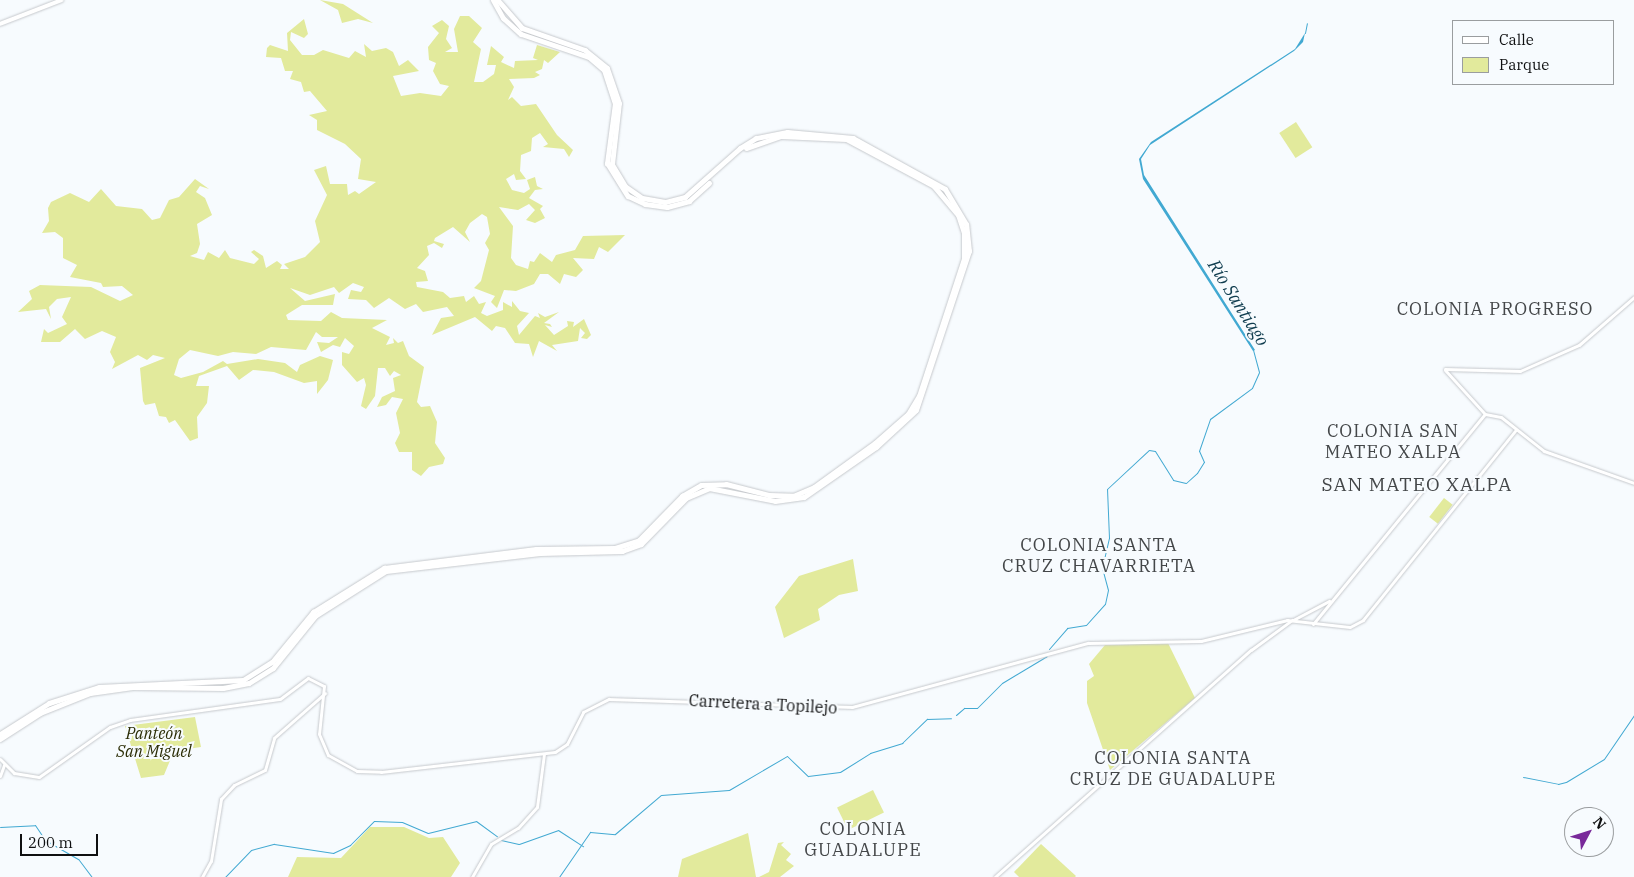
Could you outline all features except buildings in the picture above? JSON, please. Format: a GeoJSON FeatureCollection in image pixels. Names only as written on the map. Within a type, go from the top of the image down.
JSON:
{"type":"FeatureCollection","features":[{"type":"Feature","properties":{"kind":"highway"},"geometry":{"type":"LineString","coordinates":[[0,734],[48,703],[99,687],[243,680],[272,662],[313,612],[392,565],[536,548],[624,546],[649,532],[682,496],[706,484],[726,484],[776,496],[801,493],[875,443],[912,409],[965,251],[960,220],[944,194],[846,139],[781,136],[741,151],[689,200],[660,207],[637,201],[618,185],[607,163],[615,103],[604,70],[588,57],[521,34],[503,18],[493,0]]}},
{"type":"Feature","properties":{"kind":"highway"},"geometry":{"type":"LineString","coordinates":[[0,739],[40,713],[90,693],[133,687],[223,688],[249,683],[273,668],[315,616],[386,572],[486,557],[627,550],[648,539],[686,498],[709,488],[781,501],[804,497],[876,448],[916,410],[969,251],[966,224],[945,188],[853,138],[787,132],[756,138],[740,148],[685,197],[665,202],[642,198],[625,186],[612,164],[619,103],[607,68],[585,50],[522,28],[498,0]]}},
{"type":"Feature","properties":{"kind":"main road"},"geometry":{"type":"LineString","coordinates":[[0,24],[62,0]]}},
{"type":"Feature","properties":{"kind":"main road"},"geometry":{"type":"LineString","coordinates":[[1634,297],[1579,345],[1520,371],[1445,369],[1485,414],[1501,417],[1544,451],[1634,483]]}},
{"type":"Feature","properties":{"kind":"main road"},"geometry":{"type":"LineString","coordinates":[[1313,624],[1485,414]]}},
{"type":"Feature","properties":{"kind":"main road"},"geometry":{"type":"LineString","coordinates":[[1292,620],[1346,628],[1363,620],[1516,430]]}},
{"type":"Feature","properties":{"kind":"main road"},"geometry":{"type":"LineString","coordinates":[[995,877],[1251,650],[1292,620],[1331,600]]}},
{"type":"Feature","properties":{"kind":"main road","name":"Carretera a Topilejo"},"geometry":{"type":"LineString","coordinates":[[4,765],[14,773],[39,777],[110,727],[130,720],[198,713],[280,699],[308,678],[323,683],[325,693],[319,728],[322,745],[333,759],[357,771],[418,769],[544,754],[563,748],[583,712],[609,699],[852,707],[1088,643],[1201,641],[1292,620]]}},
{"type":"Feature","properties":{"kind":"main road"},"geometry":{"type":"LineString","coordinates":[[202,877],[211,861],[221,799],[234,785],[265,770],[274,738],[325,693]]}},
{"type":"Feature","properties":{"kind":"main road"},"geometry":{"type":"LineString","coordinates":[[472,877],[486,850],[499,838],[518,828],[537,806],[544,754]]}},
{"type":"Feature","properties":{"kind":"main road"},"geometry":{"type":"LineString","coordinates":[[0,759],[4,765],[0,776]]}},
{"type":"Feature","properties":{"kind":"green space"},"geometry":{"type":"Polygon","coordinates":[[[320,0],[343,4],[373,23],[358,19],[342,23],[338,10],[320,0]]]}},
{"type":"Feature","properties":{"kind":"green space"},"geometry":{"type":"Polygon","coordinates":[[[460,16],[469,16],[482,28],[473,42],[481,49],[474,82],[483,82],[494,74],[496,65],[487,65],[491,46],[504,57],[501,62],[514,68],[515,61],[538,60],[533,58],[537,45],[560,52],[548,63],[544,60],[542,69],[535,72],[540,75],[534,78],[509,79],[514,87],[508,100],[512,97],[521,106],[536,104],[557,135],[573,150],[569,157],[564,149],[543,147],[548,144],[540,133],[532,138],[531,151],[521,155],[520,171],[526,179],[516,180],[514,174],[506,179],[512,190],[524,193],[530,189],[527,180],[535,177],[537,186],[543,189],[535,190],[529,198],[543,206],[540,209],[545,218],[535,223],[526,220],[535,210],[529,204],[518,210],[499,207],[513,226],[511,258],[516,265],[528,269],[530,261],[534,262],[540,253],[552,262],[556,255],[575,250],[583,236],[625,235],[608,252],[599,247],[594,259],[573,258],[583,270],[576,277],[564,274],[560,284],[548,274],[540,274],[534,284],[516,291],[504,290],[497,308],[491,302],[495,296],[474,288],[481,281],[489,250],[485,243],[490,234],[487,217],[482,214],[470,223],[465,232],[470,242],[453,227],[435,238],[434,241],[444,244],[442,248],[434,243],[427,246],[429,255],[417,268],[425,271],[428,281],[416,282],[417,287],[443,292],[450,298],[464,296],[466,302],[474,296],[479,304],[486,302],[481,313],[487,316],[503,310],[503,302],[512,307],[512,301],[520,311],[529,313],[517,326],[519,335],[535,316],[540,318],[538,313],[545,317],[559,312],[544,323],[550,324],[552,327],[545,325],[554,335],[568,326],[567,321],[574,322],[573,327],[584,319],[591,335],[587,339],[581,338],[585,333],[580,328],[578,341],[552,345],[557,351],[539,341],[533,357],[529,344],[515,343],[505,328],[496,326],[492,331],[475,317],[432,335],[441,318],[454,316],[447,307],[423,312],[416,304],[405,309],[389,298],[374,308],[366,300],[348,299],[351,290],[361,292],[364,287],[353,283],[339,293],[334,287],[310,295],[290,288],[305,301],[335,294],[333,305],[302,305],[286,315],[288,320],[321,321],[331,312],[342,318],[387,320],[372,328],[390,337],[386,345],[394,343],[393,338],[398,343],[403,341],[409,356],[424,367],[417,402],[421,407],[430,406],[437,422],[435,443],[445,458],[443,464],[429,467],[421,476],[412,470],[412,452],[399,452],[395,443],[400,433],[396,413],[403,399],[392,397],[386,405],[377,407],[382,397],[395,391],[393,378],[401,375],[394,371],[390,376],[385,368],[378,368],[375,396],[366,409],[361,406],[366,385],[364,378],[357,382],[342,365],[342,352],[349,354],[354,346],[345,338],[340,347],[333,345],[321,352],[317,342],[329,343],[338,337],[322,337],[316,332],[306,350],[271,347],[256,354],[233,352],[218,356],[190,350],[179,359],[174,375],[181,378],[203,372],[223,361],[227,364],[258,359],[285,363],[297,372],[300,365],[320,356],[333,360],[328,380],[317,394],[317,381],[304,383],[274,372],[253,370],[239,380],[227,366],[199,376],[196,386],[209,386],[207,403],[197,417],[198,438],[190,441],[175,420],[169,423],[166,417],[159,416],[155,403],[145,405],[143,401],[140,368],[165,358],[153,355],[147,360],[138,355],[112,369],[115,362],[110,352],[116,337],[102,331],[85,339],[75,329],[60,342],[41,342],[44,329],[48,333],[67,324],[62,317],[71,297],[57,299],[49,307],[51,319],[46,309],[18,312],[32,299],[29,291],[40,285],[91,287],[120,301],[133,295],[122,286],[103,287],[101,283],[70,277],[77,265],[63,258],[63,238],[55,232],[42,233],[49,221],[48,208],[51,202],[70,193],[89,202],[101,189],[116,206],[142,209],[152,220],[160,218],[169,200],[179,197],[195,179],[209,189],[200,186],[196,192],[205,198],[212,215],[197,224],[200,244],[197,253],[190,256],[204,260],[208,252],[219,258],[225,250],[230,258],[254,264],[259,259],[251,252],[254,250],[263,256],[266,268],[277,261],[282,265],[280,269],[289,269],[284,264],[305,257],[320,242],[315,221],[327,195],[314,170],[326,166],[330,184],[347,184],[348,195],[355,191],[359,194],[376,182],[358,179],[361,159],[345,144],[317,130],[317,120],[309,115],[327,111],[310,91],[304,92],[301,82],[290,79],[293,71],[285,71],[281,58],[266,57],[267,48],[270,45],[288,51],[287,33],[304,19],[308,34],[304,38],[291,32],[290,40],[302,55],[314,55],[323,50],[349,58],[355,51],[366,57],[364,44],[372,51],[386,48],[393,52],[399,66],[408,60],[419,71],[393,76],[401,96],[420,93],[441,96],[449,86],[440,84],[433,71],[436,63],[429,60],[428,47],[439,33],[432,26],[442,20],[449,26],[446,39],[452,48],[445,52],[458,52],[454,29],[460,16]]]}},
{"type":"Feature","properties":{"kind":"green space"},"geometry":{"type":"Polygon","coordinates":[[[1296,122],[1312,147],[1296,158],[1279,133],[1296,122]]]}},
{"type":"Feature","properties":{"kind":"green space"},"geometry":{"type":"Polygon","coordinates":[[[1444,498],[1453,505],[1438,524],[1429,517],[1444,498]]]}},
{"type":"Feature","properties":{"kind":"green space"},"geometry":{"type":"Polygon","coordinates":[[[853,559],[858,591],[839,595],[818,609],[820,620],[784,638],[775,607],[799,576],[853,559]]]}},
{"type":"Feature","properties":{"kind":"green space"},"geometry":{"type":"Polygon","coordinates":[[[1168,643],[1195,698],[1110,770],[1087,703],[1087,681],[1094,676],[1089,664],[1105,645],[1168,643]]]}},
{"type":"Feature","properties":{"kind":"green space","name":"Panteón San Miguel"},"geometry":{"type":"Polygon","coordinates":[[[195,717],[201,747],[174,751],[164,775],[141,778],[125,726],[195,717]]]}},
{"type":"Feature","properties":{"kind":"green space"},"geometry":{"type":"Polygon","coordinates":[[[873,790],[884,812],[848,830],[837,808],[873,790]]]}},
{"type":"Feature","properties":{"kind":"green space"},"geometry":{"type":"Polygon","coordinates":[[[370,827],[404,827],[429,838],[443,837],[460,863],[451,877],[288,877],[297,857],[341,858],[370,827]]]}},
{"type":"Feature","properties":{"kind":"green space"},"geometry":{"type":"Polygon","coordinates":[[[748,833],[756,877],[678,877],[682,859],[748,833]]]}},
{"type":"Feature","properties":{"kind":"green space"},"geometry":{"type":"Polygon","coordinates":[[[784,842],[781,845],[791,854],[786,860],[794,866],[780,877],[759,877],[769,872],[778,843],[784,842]]]}},
{"type":"Feature","properties":{"kind":"green space"},"geometry":{"type":"Polygon","coordinates":[[[1041,844],[1076,876],[1019,877],[1014,872],[1041,844]]]}},
{"type":"Feature","properties":{"kind":"water"},"geometry":{"type":"Polygon","coordinates":[[[1305,33],[1303,42],[1294,51],[1150,145],[1141,159],[1144,175],[1255,350],[1253,351],[1143,179],[1139,159],[1151,142],[1295,49],[1305,33]]]}},
{"type":"Feature","properties":{"kind":"waterway","name":"Río Santiago"},"geometry":{"type":"LineString","coordinates":[[1305,33],[1307,23]]}},
{"type":"Feature","properties":{"kind":"waterway","name":"Río Santiago"},"geometry":{"type":"LineString","coordinates":[[1049,649],[1067,628],[1086,625],[1105,604],[1108,590],[1102,568],[1109,538],[1107,489],[1149,450],[1155,451],[1173,480],[1186,483],[1197,473],[1204,462],[1199,451],[1210,419],[1252,388],[1259,372],[1253,350]]}},
{"type":"Feature","properties":{"kind":"waterway","name":"Río Santiago"},"geometry":{"type":"LineString","coordinates":[[956,715],[964,708],[977,708],[1002,683],[1047,656]]}},
{"type":"Feature","properties":{"kind":"waterway"},"geometry":{"type":"LineString","coordinates":[[1523,777],[1558,784],[1566,782],[1604,759],[1634,715]]}},
{"type":"Feature","properties":{"kind":"waterway","name":"Río Santiago"},"geometry":{"type":"LineString","coordinates":[[559,877],[590,832],[615,834],[661,795],[729,790],[787,756],[808,776],[840,772],[870,753],[902,743],[927,719],[951,718]]}},
{"type":"Feature","properties":{"kind":"waterway"},"geometry":{"type":"LineString","coordinates":[[225,877],[251,850],[274,844],[333,853],[350,845],[374,821],[402,822],[428,833],[476,821],[497,836]]}},
{"type":"Feature","properties":{"kind":"waterway"},"geometry":{"type":"LineString","coordinates":[[0,827],[35,825],[45,840],[79,860],[92,877]]}},
{"type":"Feature","properties":{"kind":"waterway"},"geometry":{"type":"LineString","coordinates":[[501,840],[519,844],[558,830],[583,846]]}},
{"type":"Feature","properties":{"kind":"district","name":"COLONIA PROGRESO"},"geometry":{"type":"Point","coordinates":[1495,309]}},
{"type":"Feature","properties":{"kind":"district","name":"COLONIA SAN MATEO XALPA"},"geometry":{"type":"Point","coordinates":[1393,442]}},
{"type":"Feature","properties":{"kind":"district","name":"SAN MATEO XALPA"},"geometry":{"type":"Point","coordinates":[1417,485]}},
{"type":"Feature","properties":{"kind":"district","name":"COLONIA SANTA CRUZ CHAVARRIETA"},"geometry":{"type":"Point","coordinates":[1099,556]}},
{"type":"Feature","properties":{"kind":"district","name":"COLONIA SANTA CRUZ DE GUADALUPE"},"geometry":{"type":"Point","coordinates":[1173,770]}},
{"type":"Feature","properties":{"kind":"district","name":"COLONIA GUADALUPE"},"geometry":{"type":"Point","coordinates":[863,840]}}]}
